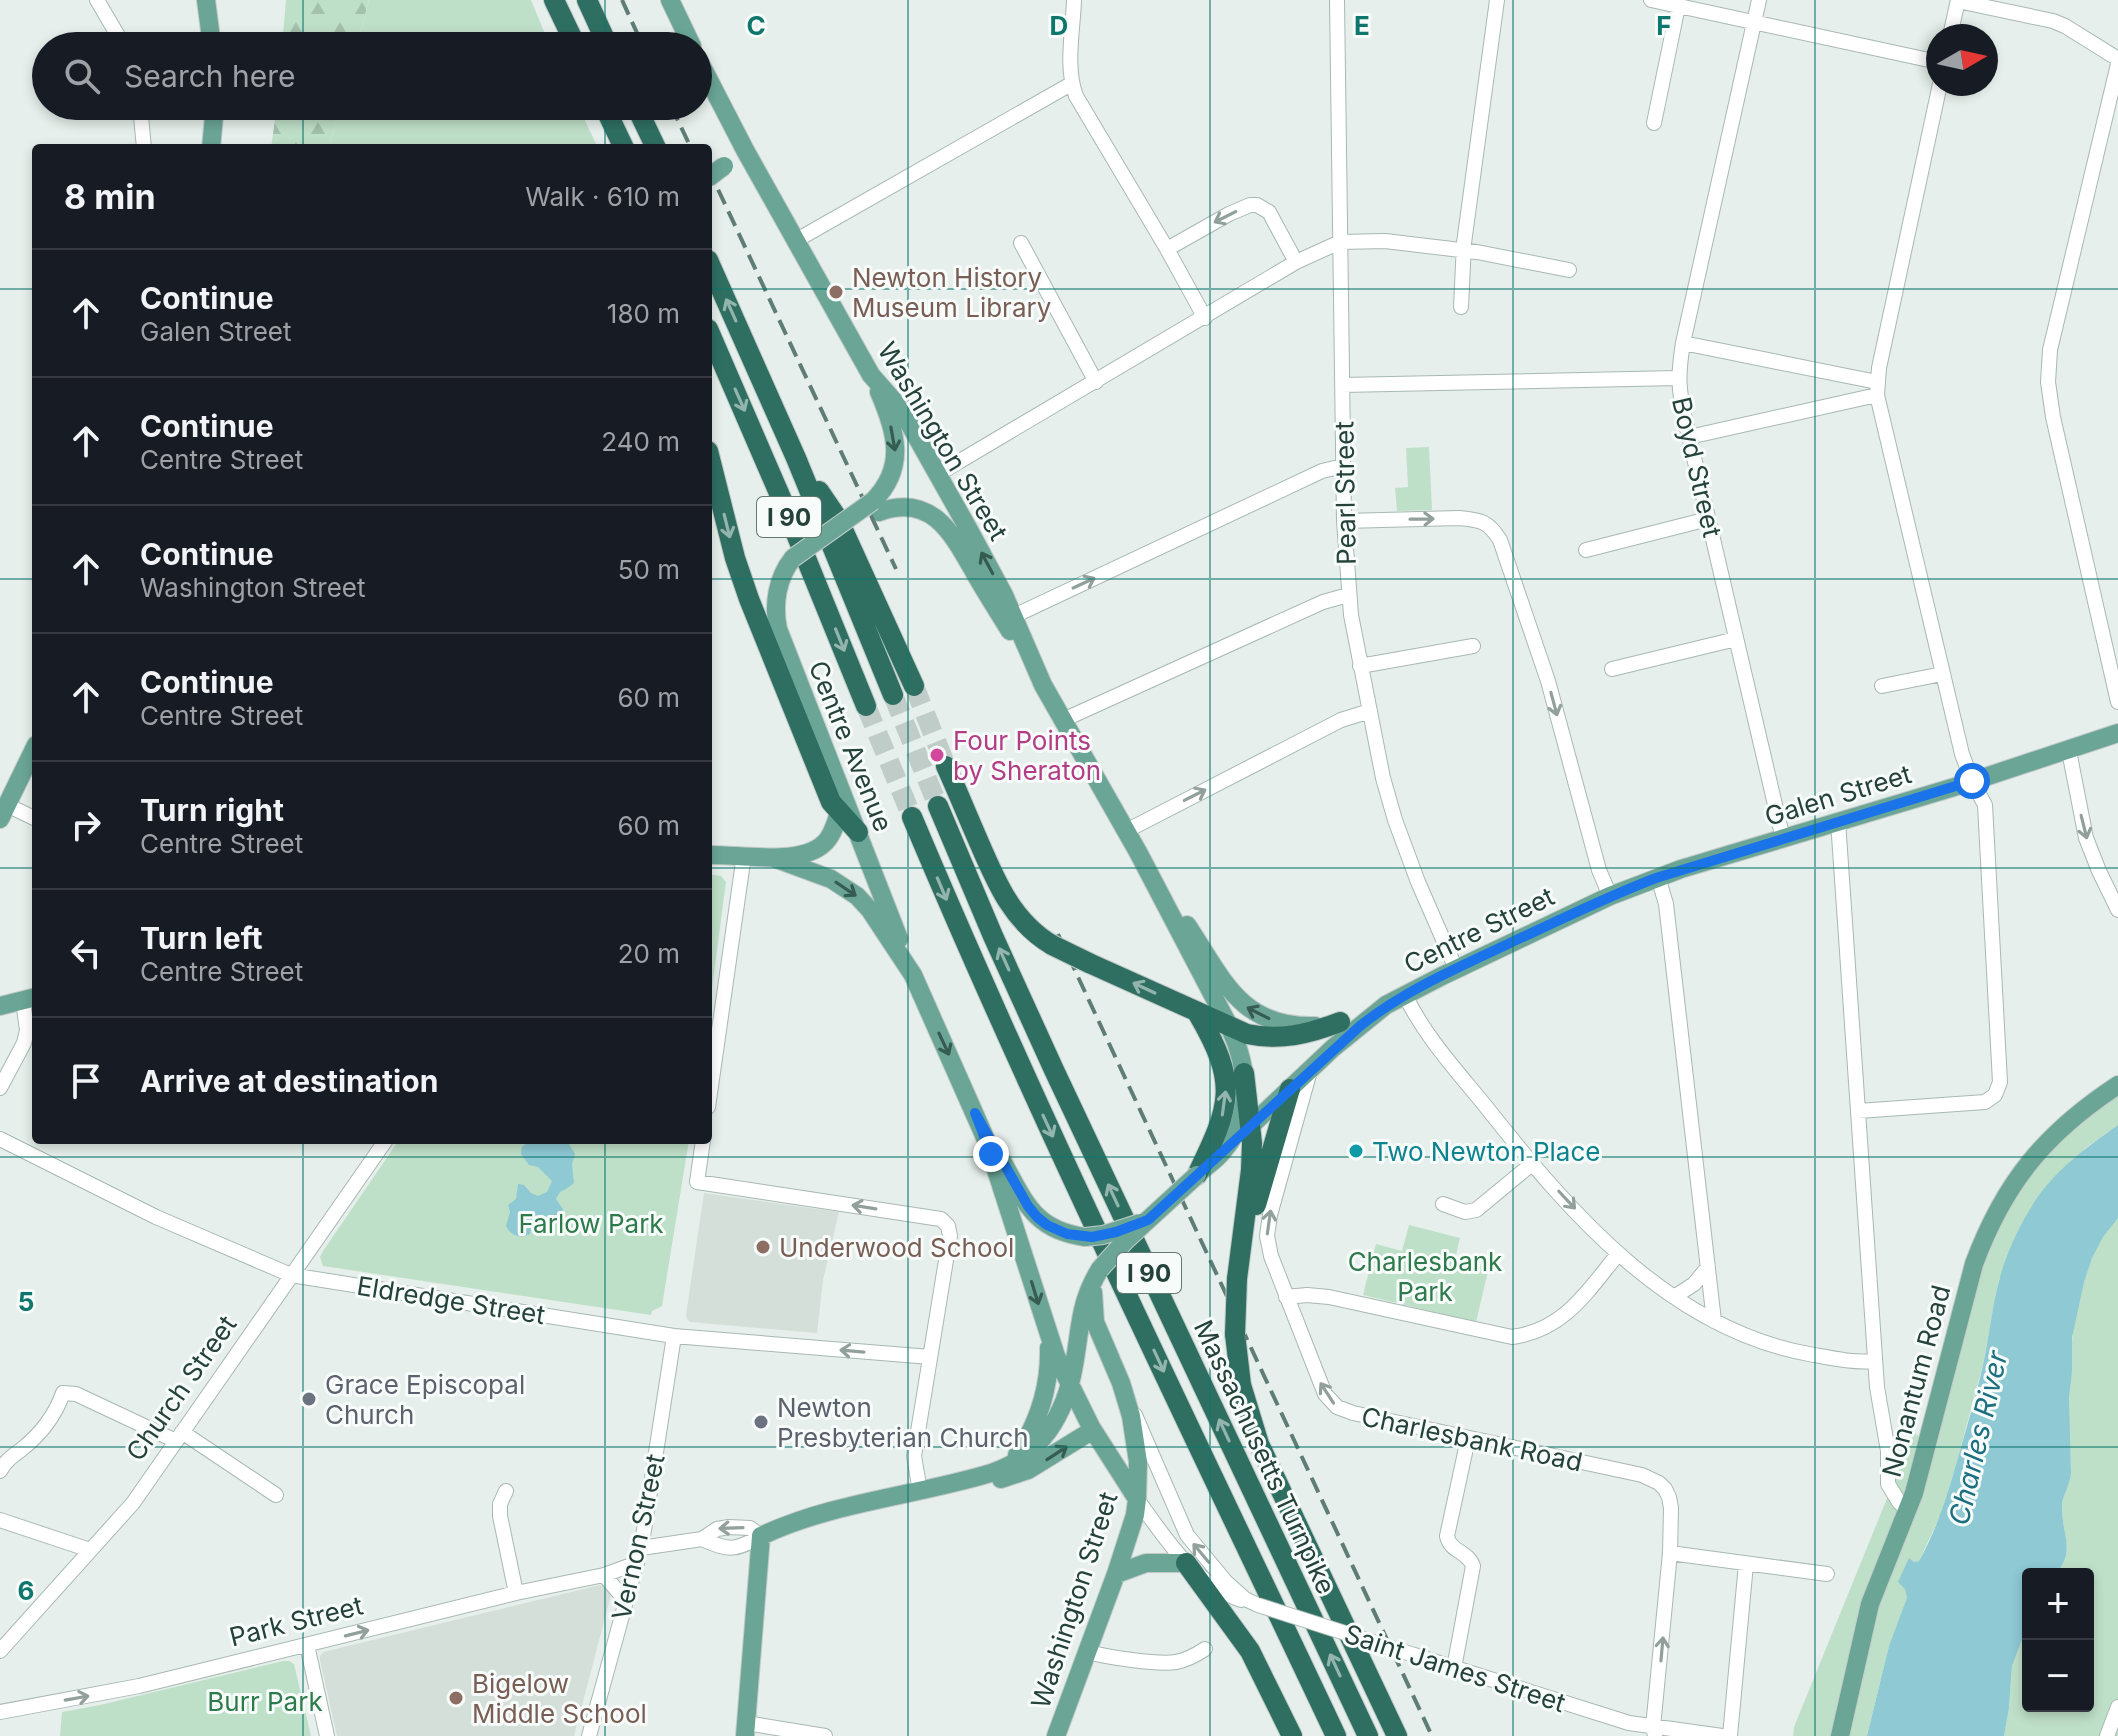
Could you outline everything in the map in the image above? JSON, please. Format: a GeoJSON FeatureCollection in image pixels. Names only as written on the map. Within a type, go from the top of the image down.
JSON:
{"type":"FeatureCollection","features":[{"type":"Feature","properties":{"kind":"highway"},"geometry":{"type":"LineString","coordinates":[[554,0],[569,32]]}},
{"type":"Feature","properties":{"kind":"highway"},"geometry":{"type":"LineString","coordinates":[[587,0],[602,32]]}},
{"type":"Feature","properties":{"kind":"highway"},"geometry":{"type":"LineString","coordinates":[[611,120],[622,144]]}},
{"type":"Feature","properties":{"kind":"highway"},"geometry":{"type":"LineString","coordinates":[[643,120],[654,144]]}},
{"type":"Feature","properties":{"kind":"highway","name":"I 90"},"geometry":{"type":"LineString","coordinates":[[712,269],[796,458],[893,695]]}},
{"type":"Feature","properties":{"kind":"highway","name":"I 90"},"geometry":{"type":"LineString","coordinates":[[712,338],[866,706]]}},
{"type":"Feature","properties":{"kind":"highway"},"geometry":{"type":"LineString","coordinates":[[796,458],[838,519],[914,686]]}},
{"type":"Feature","properties":{"kind":"highway"},"geometry":{"type":"LineString","coordinates":[[712,467],[745,591],[831,802],[842,803],[858,832]]}},
{"type":"Feature","properties":{"kind":"highway"},"geometry":{"type":"LineString","coordinates":[[946,766],[1002,894],[1020,920],[1040,938],[1198,1014],[1255,1036],[1283,1038],[1340,1022]]}},
{"type":"Feature","properties":{"kind":"highway","name":"Massachusetts Turnpike"},"geometry":{"type":"LineString","coordinates":[[938,806],[1054,1070],[1368,1736]]}},
{"type":"Feature","properties":{"kind":"highway","name":"Massachusetts Turnpike"},"geometry":{"type":"LineString","coordinates":[[912,817],[1030,1088],[1336,1736]]}},
{"type":"Feature","properties":{"kind":"highway"},"geometry":{"type":"LineString","coordinates":[[1197,1175],[1219,1128],[1226,1095],[1221,1058],[1198,1014]]}},
{"type":"Feature","properties":{"kind":"highway"},"geometry":{"type":"LineString","coordinates":[[1244,1073],[1251,1126],[1251,1170],[1237,1279],[1235,1334],[1241,1385],[1259,1444],[1397,1736]]}},
{"type":"Feature","properties":{"kind":"highway"},"geometry":{"type":"LineString","coordinates":[[1241,1247],[1290,1089]]}},
{"type":"Feature","properties":{"kind":"highway"},"geometry":{"type":"LineString","coordinates":[[1186,1563],[1250,1651],[1292,1736]]}},
{"type":"Feature","properties":{"kind":"main road"},"geometry":{"type":"LineString","coordinates":[[206,0],[210,32]]}},
{"type":"Feature","properties":{"kind":"main road"},"geometry":{"type":"LineString","coordinates":[[670,0],[685,32]]}},
{"type":"Feature","properties":{"kind":"main road","name":"Washington Street"},"geometry":{"type":"LineString","coordinates":[[712,86],[871,375],[901,412],[993,574],[1043,685],[1138,852],[1230,1028],[1244,1073],[1243,1115],[1238,1129],[1223,1151],[1119,1247],[1100,1269],[1093,1291],[1093,1314],[1097,1329],[1121,1383],[1131,1416],[1136,1444],[1137,1499],[1116,1574],[1056,1736]]}},
{"type":"Feature","properties":{"kind":"main road"},"geometry":{"type":"LineString","coordinates":[[211,144],[214,120]]}},
{"type":"Feature","properties":{"kind":"main road"},"geometry":{"type":"LineString","coordinates":[[712,175],[745,150]]}},
{"type":"Feature","properties":{"kind":"main road"},"geometry":{"type":"LineString","coordinates":[[871,375],[888,416],[896,459],[876,506]]}},
{"type":"Feature","properties":{"kind":"main road","name":"Centre Avenue"},"geometry":{"type":"LineString","coordinates":[[842,803],[778,629],[777,592],[784,571],[793,558],[876,506],[916,508],[944,525],[955,538],[1043,685]]}},
{"type":"Feature","properties":{"kind":"main road","name":"Galen Street"},"geometry":{"type":"LineString","coordinates":[[1615,894],[1658,877],[2069,751],[2118,733]]}},
{"type":"Feature","properties":{"kind":"main road"},"geometry":{"type":"LineString","coordinates":[[4,812],[32,753]]}},
{"type":"Feature","properties":{"kind":"main road"},"geometry":{"type":"LineString","coordinates":[[712,855],[774,858],[803,855],[820,847],[831,834],[842,803]]}},
{"type":"Feature","properties":{"kind":"main road","name":"Centre Avenue"},"geometry":{"type":"LineString","coordinates":[[858,832],[913,975]]}},
{"type":"Feature","properties":{"kind":"main road","name":"Washington Street"},"geometry":{"type":"LineString","coordinates":[[1138,852],[1245,1006],[1262,1016],[1291,1025],[1323,1025],[1386,1005]]}},
{"type":"Feature","properties":{"kind":"main road"},"geometry":{"type":"LineString","coordinates":[[774,858],[831,879],[857,896],[870,910],[913,975],[975,1113],[1004,1192],[1048,1335],[1093,1430],[1137,1499]]}},
{"type":"Feature","properties":{"kind":"main road","name":"Centre Street"},"geometry":{"type":"LineString","coordinates":[[1223,1151],[1342,1040],[1386,1005],[1615,894]]}},
{"type":"Feature","properties":{"kind":"main road"},"geometry":{"type":"LineString","coordinates":[[0,1006],[30,999]]}},
{"type":"Feature","properties":{"kind":"main road","name":"Nonantum Road"},"geometry":{"type":"LineString","coordinates":[[1840,1736],[1870,1604],[1907,1510],[1928,1444],[1974,1264],[1987,1230],[2004,1197],[2037,1152],[2075,1116],[2118,1085]]}},
{"type":"Feature","properties":{"kind":"main road"},"geometry":{"type":"LineString","coordinates":[[975,1113],[1033,1213],[1052,1228],[1085,1237],[1103,1235],[1148,1220]]}},
{"type":"Feature","properties":{"kind":"main road","name":"Park Street"},"geometry":{"type":"LineString","coordinates":[[761,1536],[821,1514],[965,1480],[1007,1467],[1028,1454],[1046,1436],[1062,1409],[1070,1386],[1084,1300],[1100,1269]]}},
{"type":"Feature","properties":{"kind":"main road"},"geometry":{"type":"LineString","coordinates":[[1007,1467],[1027,1439],[1041,1410],[1049,1367],[1048,1335]]}},
{"type":"Feature","properties":{"kind":"main road"},"geometry":{"type":"LineString","coordinates":[[965,1480],[993,1480],[1019,1474],[1093,1430]]}},
{"type":"Feature","properties":{"kind":"main road"},"geometry":{"type":"LineString","coordinates":[[745,1730],[761,1536]]}},
{"type":"Feature","properties":{"kind":"main road"},"geometry":{"type":"LineString","coordinates":[[1116,1574],[1146,1563],[1186,1563]]}},
{"type":"Feature","properties":{"kind":"street"},"geometry":{"type":"LineString","coordinates":[[97,0],[116,32]]}},
{"type":"Feature","properties":{"kind":"street"},"geometry":{"type":"LineString","coordinates":[[1074,0],[1071,84],[1205,318]]}},
{"type":"Feature","properties":{"kind":"street","name":"Pearl Street"},"geometry":{"type":"LineString","coordinates":[[1337,0],[1344,521],[1348,595],[1383,778],[1395,820],[1456,969]]}},
{"type":"Feature","properties":{"kind":"street"},"geometry":{"type":"LineString","coordinates":[[1461,307],[1464,250],[1497,0]]}},
{"type":"Feature","properties":{"kind":"street"},"geometry":{"type":"LineString","coordinates":[[1651,0],[1926,59]]}},
{"type":"Feature","properties":{"kind":"street","name":"Boyd Street"},"geometry":{"type":"LineString","coordinates":[[1759,0],[1683,343],[1678,378],[1783,839]]}},
{"type":"Feature","properties":{"kind":"street"},"geometry":{"type":"LineString","coordinates":[[1953,24],[1958,0],[2053,21],[2118,61],[2050,350],[2048,382],[2053,417],[2118,702]]}},
{"type":"Feature","properties":{"kind":"street"},"geometry":{"type":"LineString","coordinates":[[1654,123],[1678,6]]}},
{"type":"Feature","properties":{"kind":"street"},"geometry":{"type":"LineString","coordinates":[[795,241],[1071,84]]}},
{"type":"Feature","properties":{"kind":"street"},"geometry":{"type":"LineString","coordinates":[[1858,1111],[1985,1102],[1995,1095],[2000,1082],[1985,805],[1962,754],[1877,389],[1938,96]]}},
{"type":"Feature","properties":{"kind":"street"},"geometry":{"type":"LineString","coordinates":[[141,120],[144,144]]}},
{"type":"Feature","properties":{"kind":"street"},"geometry":{"type":"LineString","coordinates":[[1167,249],[1229,214],[1257,205],[1269,212],[1296,262]]}},
{"type":"Feature","properties":{"kind":"street"},"geometry":{"type":"LineString","coordinates":[[938,474],[1296,262],[1340,242],[1385,241],[1464,250],[1569,270]]}},
{"type":"Feature","properties":{"kind":"street"},"geometry":{"type":"LineString","coordinates":[[1021,243],[1096,382]]}},
{"type":"Feature","properties":{"kind":"street"},"geometry":{"type":"LineString","coordinates":[[1683,343],[1877,389]]}},
{"type":"Feature","properties":{"kind":"street"},"geometry":{"type":"LineString","coordinates":[[1342,385],[1678,378]]}},
{"type":"Feature","properties":{"kind":"street"},"geometry":{"type":"LineString","coordinates":[[1689,437],[1877,389]]}},
{"type":"Feature","properties":{"kind":"street"},"geometry":{"type":"LineString","coordinates":[[1014,616],[1322,471],[1343,466]]}},
{"type":"Feature","properties":{"kind":"street"},"geometry":{"type":"LineString","coordinates":[[1344,521],[1459,518],[1476,519],[1491,525],[1500,540],[1548,681],[1599,870],[1615,894]]}},
{"type":"Feature","properties":{"kind":"street"},"geometry":{"type":"LineString","coordinates":[[1586,550],[1708,519]]}},
{"type":"Feature","properties":{"kind":"street"},"geometry":{"type":"LineString","coordinates":[[1063,720],[1323,602],[1348,595]]}},
{"type":"Feature","properties":{"kind":"street"},"geometry":{"type":"LineString","coordinates":[[1612,669],[1736,639]]}},
{"type":"Feature","properties":{"kind":"street"},"geometry":{"type":"LineString","coordinates":[[1360,666],[1473,646]]}},
{"type":"Feature","properties":{"kind":"street"},"geometry":{"type":"LineString","coordinates":[[1882,686],[1942,674]]}},
{"type":"Feature","properties":{"kind":"street"},"geometry":{"type":"LineString","coordinates":[[1126,831],[1341,720],[1370,711]]}},
{"type":"Feature","properties":{"kind":"street"},"geometry":{"type":"LineString","coordinates":[[2069,751],[2086,838],[2118,910]]}},
{"type":"Feature","properties":{"kind":"street"},"geometry":{"type":"LineString","coordinates":[[4,812],[32,818]]}},
{"type":"Feature","properties":{"kind":"street"},"geometry":{"type":"LineString","coordinates":[[1838,821],[1879,1404],[1888,1451],[1888,1484],[1907,1510]]}},
{"type":"Feature","properties":{"kind":"street"},"geometry":{"type":"LineString","coordinates":[[712,1081],[744,855]]}},
{"type":"Feature","properties":{"kind":"street"},"geometry":{"type":"LineString","coordinates":[[1658,877],[1666,904],[1714,1321]]}},
{"type":"Feature","properties":{"kind":"street"},"geometry":{"type":"LineString","coordinates":[[1405,995],[1423,1027],[1462,1077],[1533,1163],[1618,1254],[1674,1297],[1714,1321],[1757,1341],[1842,1360],[1875,1361]]}},
{"type":"Feature","properties":{"kind":"street"},"geometry":{"type":"LineString","coordinates":[[0,1088],[24,1043],[30,999]]}},
{"type":"Feature","properties":{"kind":"street","name":"Charlesbank Road"},"geometry":{"type":"LineString","coordinates":[[1311,1069],[1267,1229],[1269,1249],[1322,1388],[1337,1407],[1353,1413],[1642,1475],[1659,1483],[1669,1497],[1671,1517],[1654,1731]]}},
{"type":"Feature","properties":{"kind":"street","name":"Eldredge Street"},"geometry":{"type":"LineString","coordinates":[[0,1139],[156,1217],[291,1275],[674,1336],[930,1357]]}},
{"type":"Feature","properties":{"kind":"street","name":"Church Street"},"geometry":{"type":"LineString","coordinates":[[0,1651],[133,1503],[383,1144]]}},
{"type":"Feature","properties":{"kind":"street"},"geometry":{"type":"LineString","coordinates":[[702,1144],[697,1182],[945,1222],[950,1236],[914,1456],[920,1491]]}},
{"type":"Feature","properties":{"kind":"street"},"geometry":{"type":"LineString","coordinates":[[1443,1204],[1465,1212],[1476,1210],[1533,1163]]}},
{"type":"Feature","properties":{"kind":"street"},"geometry":{"type":"LineString","coordinates":[[1286,1297],[1329,1297],[1512,1337],[1537,1332],[1561,1318],[1582,1299],[1618,1254]]}},
{"type":"Feature","properties":{"kind":"street"},"geometry":{"type":"LineString","coordinates":[[1674,1297],[1694,1284],[1708,1267]]}},
{"type":"Feature","properties":{"kind":"street","name":"Vernon Street"},"geometry":{"type":"LineString","coordinates":[[589,1736],[639,1556],[674,1336]]}},
{"type":"Feature","properties":{"kind":"street","name":"Saint James Street"},"geometry":{"type":"LineString","coordinates":[[1121,1383],[1187,1535],[1230,1586],[1258,1605]]}},
{"type":"Feature","properties":{"kind":"street"},"geometry":{"type":"LineString","coordinates":[[0,1471],[6,1461],[47,1425],[63,1393],[76,1394],[179,1437],[276,1495]]}},
{"type":"Feature","properties":{"kind":"street"},"geometry":{"type":"LineString","coordinates":[[1454,1668],[1473,1566],[1467,1555],[1452,1548],[1447,1536],[1468,1439]]}},
{"type":"Feature","properties":{"kind":"street"},"geometry":{"type":"LineString","coordinates":[[506,1491],[500,1504],[500,1516],[516,1593]]}},
{"type":"Feature","properties":{"kind":"street","name":"Saint James Street"},"geometry":{"type":"LineString","coordinates":[[1137,1499],[1186,1563],[1221,1592],[1654,1731],[1721,1736]]}},
{"type":"Feature","properties":{"kind":"street"},"geometry":{"type":"LineString","coordinates":[[0,1520],[90,1550]]}},
{"type":"Feature","properties":{"kind":"street","name":"Park Street"},"geometry":{"type":"LineString","coordinates":[[0,1712],[139,1686],[516,1593],[604,1575],[639,1556],[702,1539],[717,1529],[750,1528],[761,1536],[738,1548],[721,1547],[702,1539]]}},
{"type":"Feature","properties":{"kind":"street"},"geometry":{"type":"LineString","coordinates":[[1670,1553],[1827,1574]]}},
{"type":"Feature","properties":{"kind":"street"},"geometry":{"type":"LineString","coordinates":[[1730,1736],[1746,1564]]}},
{"type":"Feature","properties":{"kind":"street"},"geometry":{"type":"LineString","coordinates":[[604,1575],[626,1601]]}},
{"type":"Feature","properties":{"kind":"street"},"geometry":{"type":"LineString","coordinates":[[307,1645],[327,1736]]}},
{"type":"Feature","properties":{"kind":"street"},"geometry":{"type":"LineString","coordinates":[[1088,1652],[1173,1663],[1205,1649]]}},
{"type":"Feature","properties":{"kind":"street"},"geometry":{"type":"LineString","coordinates":[[2110,1735],[2118,1707]]}},
{"type":"Feature","properties":{"kind":"street"},"geometry":{"type":"LineString","coordinates":[[1619,1720],[1639,1736]]}},
{"type":"Feature","properties":{"kind":"street"},"geometry":{"type":"LineString","coordinates":[[745,1730],[825,1736]]}},
{"type":"Feature","properties":{"kind":"shaded area","name":"Underwood School"},"geometry":{"type":"Polygon","coordinates":[[[704,1193],[839,1212],[823,1280],[817,1333],[690,1322],[687,1319],[704,1193]]]}},
{"type":"Feature","properties":{"kind":"shaded area","name":"Bigelow Middle School"},"geometry":{"type":"Polygon","coordinates":[[[607,1585],[611,1595],[574,1736],[337,1736],[320,1660],[323,1652],[607,1585]]]}},
{"type":"Feature","properties":{"kind":"green space"},"geometry":{"type":"Polygon","coordinates":[[[286,0],[369,0],[361,32],[283,32],[286,0]]]}},
{"type":"Feature","properties":{"kind":"green space"},"geometry":{"type":"Polygon","coordinates":[[[369,0],[531,0],[544,32],[361,32],[369,0]]]}},
{"type":"Feature","properties":{"kind":"green space"},"geometry":{"type":"Polygon","coordinates":[[[275,120],[336,120],[330,144],[272,144],[275,120]]]}},
{"type":"Feature","properties":{"kind":"green space"},"geometry":{"type":"Polygon","coordinates":[[[336,120],[585,120],[596,144],[330,144],[336,120]]]}},
{"type":"Feature","properties":{"kind":"green space"},"geometry":{"type":"Polygon","coordinates":[[[1429,447],[1432,510],[1397,511],[1395,488],[1408,487],[1406,448],[1429,447]]]}},
{"type":"Feature","properties":{"kind":"green space"},"geometry":{"type":"Polygon","coordinates":[[[712,875],[721,876],[726,882],[712,988],[712,875]]]}},
{"type":"Feature","properties":{"kind":"green space"},"geometry":{"type":"Polygon","coordinates":[[[2118,1085],[2118,1125],[2084,1149],[1999,1279],[1983,1364],[1955,1469],[1940,1516],[1919,1561],[1909,1559],[1905,1589],[1908,1598],[1889,1646],[1867,1736],[1793,1736],[1914,1432],[1927,1444],[1949,1364],[2004,1197],[2118,1085]]]}},
{"type":"Feature","properties":{"kind":"green space","name":"Farlow Park"},"geometry":{"type":"Polygon","coordinates":[[[396,1144],[688,1144],[662,1306],[652,1311],[651,1315],[323,1266],[320,1257],[396,1144]]]}},
{"type":"Feature","properties":{"kind":"green space"},"geometry":{"type":"Polygon","coordinates":[[[2118,1218],[2118,1736],[2004,1736],[2012,1666],[2022,1640],[2022,1712],[2094,1712],[2094,1568],[2060,1568],[2067,1550],[2062,1505],[2071,1473],[2069,1411],[2072,1339],[2087,1270],[2100,1241],[2118,1218]]]}},
{"type":"Feature","properties":{"kind":"green space","name":"Charlesbank Park"},"geometry":{"type":"Polygon","coordinates":[[[1409,1225],[1460,1238],[1455,1259],[1489,1267],[1476,1322],[1363,1295],[1376,1244],[1402,1251],[1409,1225]]]}},
{"type":"Feature","properties":{"kind":"green space","name":"Burr Park"},"geometry":{"type":"Polygon","coordinates":[[[283,1661],[294,1664],[311,1736],[60,1736],[62,1712],[283,1661]]]}},
{"type":"Feature","properties":{"kind":"water","name":"Charles River"},"geometry":{"type":"Polygon","coordinates":[[[2118,1125],[2118,1218],[2092,1258],[2072,1338],[2069,1398],[2071,1473],[2062,1505],[2067,1550],[2060,1568],[2022,1568],[2022,1640],[2012,1666],[2004,1736],[1867,1736],[1889,1646],[1907,1598],[1905,1589],[1898,1582],[1909,1558],[1919,1561],[1943,1506],[1976,1396],[1997,1291],[2010,1249],[2037,1198],[2074,1158],[2118,1125]]]}},
{"type":"Feature","properties":{"kind":"water"},"geometry":{"type":"Polygon","coordinates":[[[526,1144],[569,1144],[575,1154],[572,1164],[574,1183],[560,1192],[556,1199],[563,1209],[560,1216],[546,1221],[539,1216],[533,1217],[530,1234],[526,1236],[513,1234],[506,1226],[510,1212],[508,1205],[516,1199],[518,1184],[538,1196],[547,1192],[552,1181],[538,1167],[529,1165],[521,1154],[526,1144]]]}},
{"type":"Feature","properties":{"kind":"tunnel"},"geometry":{"type":"LineString","coordinates":[[914,686],[946,766]]}},
{"type":"Feature","properties":{"kind":"tunnel"},"geometry":{"type":"LineString","coordinates":[[893,695],[938,806]]}},
{"type":"Feature","properties":{"kind":"tunnel"},"geometry":{"type":"LineString","coordinates":[[866,706],[912,817]]}},
{"type":"Feature","properties":{"kind":"railway"},"geometry":{"type":"LineString","coordinates":[[622,0],[637,32]]}},
{"type":"Feature","properties":{"kind":"railway"},"geometry":{"type":"LineString","coordinates":[[678,120],[689,144]]}},
{"type":"Feature","properties":{"kind":"railway"},"geometry":{"type":"LineString","coordinates":[[712,177],[896,569]]}},
{"type":"Feature","properties":{"kind":"railway"},"geometry":{"type":"LineString","coordinates":[[1058,934],[1432,1736]]}},
{"type":"Feature","properties":{"kind":"place","name":"Newton History Museum Library"},"geometry":{"type":"Point","coordinates":[836,292]}},
{"type":"Feature","properties":{"kind":"place","name":"Four Points by Sheraton"},"geometry":{"type":"Point","coordinates":[937,755]}},
{"type":"Feature","properties":{"kind":"place","name":"Two Newton Place"},"geometry":{"type":"Point","coordinates":[1356,1151]}},
{"type":"Feature","properties":{"kind":"place","name":"Underwood School"},"geometry":{"type":"Point","coordinates":[763,1247]}},
{"type":"Feature","properties":{"kind":"place","name":"Grace Episcopal Church"},"geometry":{"type":"Point","coordinates":[309,1399]}},
{"type":"Feature","properties":{"kind":"place","name":"Newton Presbyterian Church"},"geometry":{"type":"Point","coordinates":[761,1422]}},
{"type":"Feature","properties":{"kind":"place","name":"Bigelow Middle School"},"geometry":{"type":"Point","coordinates":[456,1698]}},
{"type":"Feature","properties":{"kind":"route"},"geometry":{"type":"LineString","coordinates":[[991,1154],[975,1113],[1028,1206],[1052,1228],[1085,1237],[1103,1235],[1148,1220],[1333,1048],[1386,1005],[1610,896],[1656,878],[1972,781]]}}]}
